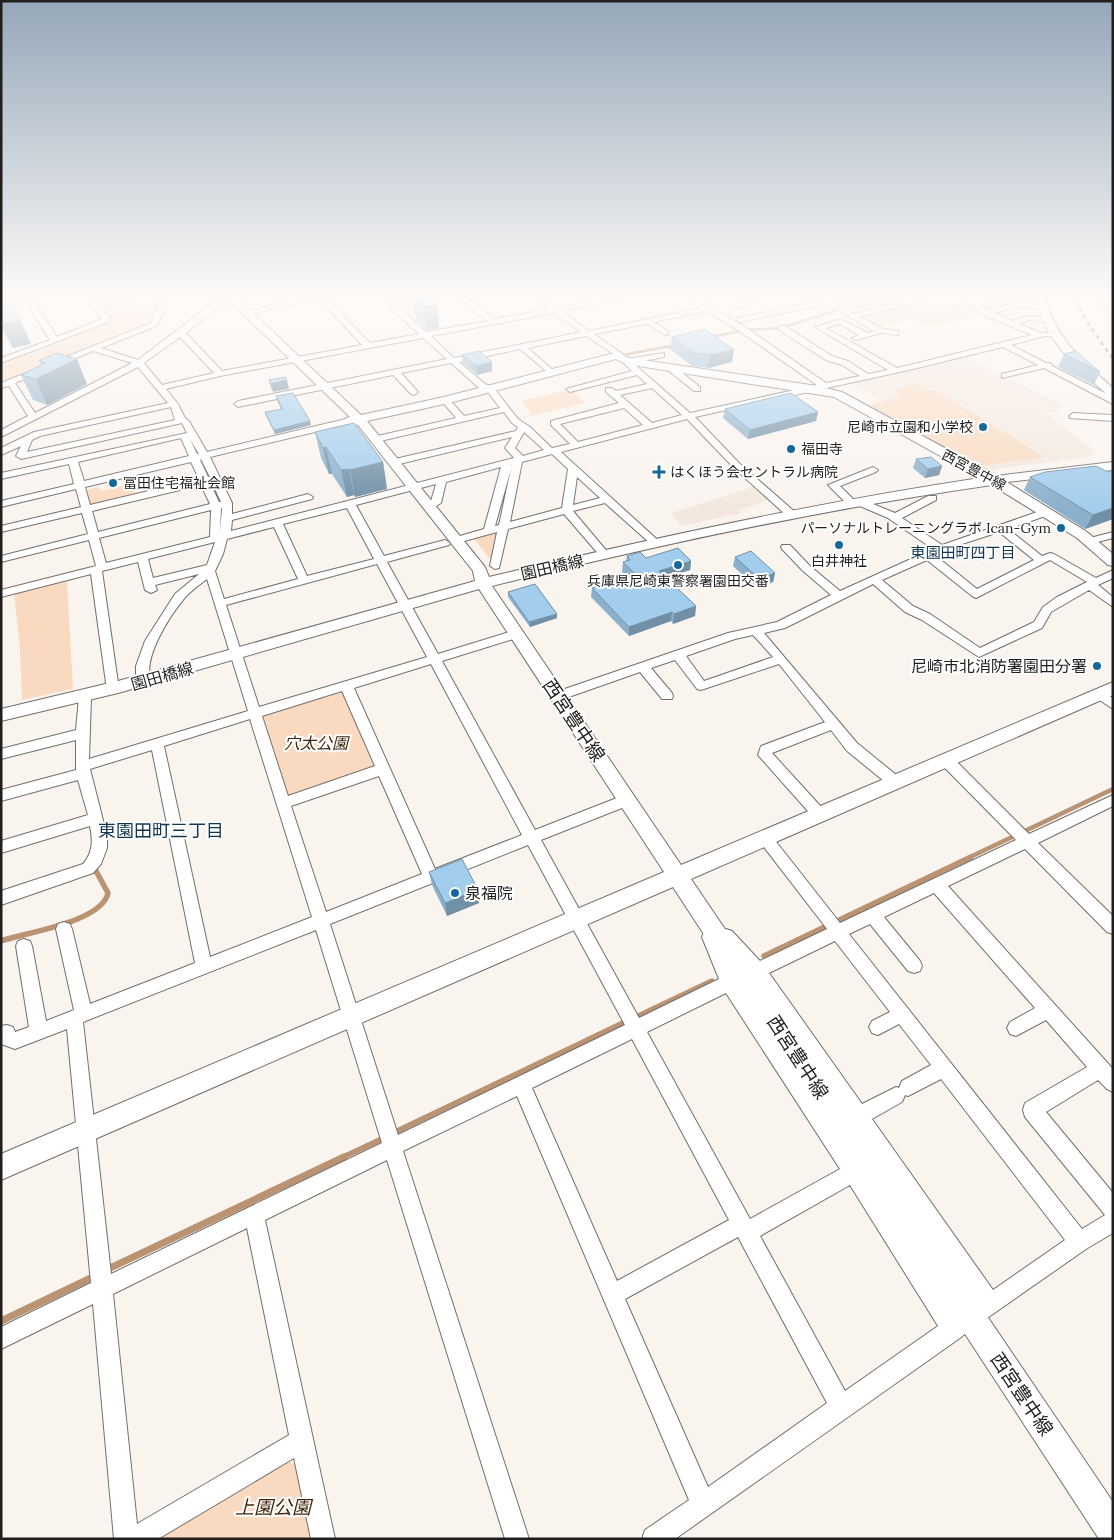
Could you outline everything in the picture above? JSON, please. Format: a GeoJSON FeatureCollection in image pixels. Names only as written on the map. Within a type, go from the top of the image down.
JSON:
{"type":"FeatureCollection","features":[{"type":"Feature","properties":{"kind":"main road","name":"西宮豊中線"},"geometry":{"type":"LineString","coordinates":[[297,366],[376,439],[395,462],[409,489],[428,506],[451,542]]}},
{"type":"Feature","properties":{"kind":"main road","name":"西宮豊中線"},"geometry":{"type":"LineString","coordinates":[[677,875],[694,900]]}},
{"type":"Feature","properties":{"kind":"street"},"geometry":{"type":"LineString","coordinates":[[1,386],[53,366]]}},
{"type":"Feature","properties":{"kind":"street"},"geometry":{"type":"LineString","coordinates":[[1,434],[134,366]]}},
{"type":"Feature","properties":{"kind":"street"},"geometry":{"type":"LineString","coordinates":[[141,366],[174,404],[181,420],[185,421],[188,435],[200,458],[216,479],[227,518],[211,569],[179,597],[168,612],[144,659],[142,674],[145,680]]}},
{"type":"Feature","properties":{"kind":"street"},"geometry":{"type":"LineString","coordinates":[[212,366],[220,374]]}},
{"type":"Feature","properties":{"kind":"street"},"geometry":{"type":"LineString","coordinates":[[160,388],[265,366]]}},
{"type":"Feature","properties":{"kind":"street"},"geometry":{"type":"LineString","coordinates":[[238,404],[425,366]]}},
{"type":"Feature","properties":{"kind":"street"},"geometry":{"type":"LineString","coordinates":[[460,366],[482,386],[490,389],[520,430]]}},
{"type":"Feature","properties":{"kind":"street"},"geometry":{"type":"LineString","coordinates":[[543,366],[551,373]]}},
{"type":"Feature","properties":{"kind":"street","name":"西宮豊中線"},"geometry":{"type":"LineString","coordinates":[[588,366],[492,386],[490,389],[354,420],[451,542],[468,574],[483,584],[677,875]]}},
{"type":"Feature","properties":{"kind":"street"},"geometry":{"type":"LineString","coordinates":[[631,366],[689,416],[737,466],[791,514]]}},
{"type":"Feature","properties":{"kind":"street","name":"西宮豊中線"},"geometry":{"type":"LineString","coordinates":[[658,366],[838,394],[992,479],[1047,512],[1090,542],[1113,562]]}},
{"type":"Feature","properties":{"kind":"street"},"geometry":{"type":"LineString","coordinates":[[670,366],[697,389]]}},
{"type":"Feature","properties":{"kind":"street"},"geometry":{"type":"LineString","coordinates":[[797,366],[824,386]]}},
{"type":"Feature","properties":{"kind":"street"},"geometry":{"type":"LineString","coordinates":[[850,366],[866,376]]}},
{"type":"Feature","properties":{"kind":"street"},"geometry":{"type":"LineString","coordinates":[[888,366],[895,370]]}},
{"type":"Feature","properties":{"kind":"street"},"geometry":{"type":"LineString","coordinates":[[1,594],[689,416],[913,366]]}},
{"type":"Feature","properties":{"kind":"street"},"geometry":{"type":"LineString","coordinates":[[1005,376],[1045,366],[1113,401]]}},
{"type":"Feature","properties":{"kind":"street"},"geometry":{"type":"LineString","coordinates":[[1074,366],[1113,394]]}},
{"type":"Feature","properties":{"kind":"street"},"geometry":{"type":"LineString","coordinates":[[395,372],[414,392]]}},
{"type":"Feature","properties":{"kind":"street"},"geometry":{"type":"LineString","coordinates":[[570,389],[638,372]]}},
{"type":"Feature","properties":{"kind":"street"},"geometry":{"type":"LineString","coordinates":[[11,383],[34,418]]}},
{"type":"Feature","properties":{"kind":"street"},"geometry":{"type":"LineString","coordinates":[[650,426],[612,392],[653,385]]}},
{"type":"Feature","properties":{"kind":"street"},"geometry":{"type":"LineString","coordinates":[[445,400],[462,419]]}},
{"type":"Feature","properties":{"kind":"street"},"geometry":{"type":"LineString","coordinates":[[1,452],[37,434],[174,404]]}},
{"type":"Feature","properties":{"kind":"street"},"geometry":{"type":"LineString","coordinates":[[576,445],[554,423],[627,404]]}},
{"type":"Feature","properties":{"kind":"street"},"geometry":{"type":"LineString","coordinates":[[376,439],[506,409]]}},
{"type":"Feature","properties":{"kind":"street"},"geometry":{"type":"LineString","coordinates":[[1073,416],[1113,418]]}},
{"type":"Feature","properties":{"kind":"street"},"geometry":{"type":"LineString","coordinates":[[28,439],[21,456],[181,420]]}},
{"type":"Feature","properties":{"kind":"street"},"geometry":{"type":"LineString","coordinates":[[1,504],[354,420]]}},
{"type":"Feature","properties":{"kind":"street"},"geometry":{"type":"LineString","coordinates":[[395,462],[527,429],[656,543]]}},
{"type":"Feature","properties":{"kind":"street"},"geometry":{"type":"LineString","coordinates":[[495,566],[519,460],[510,448],[520,430]]}},
{"type":"Feature","properties":{"kind":"street"},"geometry":{"type":"LineString","coordinates":[[1,476],[188,435]]}},
{"type":"Feature","properties":{"kind":"street"},"geometry":{"type":"LineString","coordinates":[[200,458],[205,481],[222,505],[221,537]]}},
{"type":"Feature","properties":{"kind":"street"},"geometry":{"type":"LineString","coordinates":[[73,460],[94,536],[113,690]]}},
{"type":"Feature","properties":{"kind":"street"},"geometry":{"type":"LineString","coordinates":[[489,532],[507,464]]}},
{"type":"Feature","properties":{"kind":"street","name":"園田橋線"},"geometry":{"type":"LineString","coordinates":[[1,715],[113,690],[483,584],[656,543],[854,502],[992,479],[1113,466]]}},
{"type":"Feature","properties":{"kind":"street"},"geometry":{"type":"LineString","coordinates":[[573,469],[567,511],[605,555]]}},
{"type":"Feature","properties":{"kind":"street"},"geometry":{"type":"LineString","coordinates":[[873,470],[833,485],[854,502],[894,518],[942,550]]}},
{"type":"Feature","properties":{"kind":"street"},"geometry":{"type":"LineString","coordinates":[[1,529],[216,479]]}},
{"type":"Feature","properties":{"kind":"street"},"geometry":{"type":"LineString","coordinates":[[428,506],[436,503],[442,480]]}},
{"type":"Feature","properties":{"kind":"street"},"geometry":{"type":"LineString","coordinates":[[498,495],[511,495]]}},
{"type":"Feature","properties":{"kind":"street"},"geometry":{"type":"LineString","coordinates":[[227,518],[308,497]]}},
{"type":"Feature","properties":{"kind":"street"},"geometry":{"type":"LineString","coordinates":[[894,518],[932,498]]}},
{"type":"Feature","properties":{"kind":"street"},"geometry":{"type":"LineString","coordinates":[[221,603],[607,499]]}},
{"type":"Feature","properties":{"kind":"street"},"geometry":{"type":"LineString","coordinates":[[350,504],[842,1408]]}},
{"type":"Feature","properties":{"kind":"street"},"geometry":{"type":"LineString","coordinates":[[1,559],[222,505]]}},
{"type":"Feature","properties":{"kind":"street"},"geometry":{"type":"LineString","coordinates":[[558,696],[732,636],[781,625],[839,596],[876,581],[891,572],[955,543],[1047,512]]}},
{"type":"Feature","properties":{"kind":"street"},"geometry":{"type":"LineString","coordinates":[[277,522],[304,581]]}},
{"type":"Feature","properties":{"kind":"street"},"geometry":{"type":"LineString","coordinates":[[1001,528],[1042,561]]}},
{"type":"Feature","properties":{"kind":"street"},"geometry":{"type":"LineString","coordinates":[[1090,542],[1113,535]]}},
{"type":"Feature","properties":{"kind":"street"},"geometry":{"type":"LineString","coordinates":[[786,547],[806,568],[839,596]]}},
{"type":"Feature","properties":{"kind":"street"},"geometry":{"type":"LineString","coordinates":[[929,556],[976,594],[1050,556],[1092,583],[1113,603]]}},
{"type":"Feature","properties":{"kind":"street"},"geometry":{"type":"LineString","coordinates":[[142,557],[150,587],[211,569]]}},
{"type":"Feature","properties":{"kind":"street"},"geometry":{"type":"LineString","coordinates":[[211,569],[235,646],[234,654],[284,803],[518,1539]]}},
{"type":"Feature","properties":{"kind":"street"},"geometry":{"type":"LineString","coordinates":[[876,581],[909,609],[926,617],[978,653],[1038,625],[1047,610],[1061,600],[1113,573]]}},
{"type":"Feature","properties":{"kind":"street"},"geometry":{"type":"LineString","coordinates":[[755,630],[781,659],[852,747],[895,782]]}},
{"type":"Feature","properties":{"kind":"street"},"geometry":{"type":"LineString","coordinates":[[1,796],[157,743],[516,634]]}},
{"type":"Feature","properties":{"kind":"street"},"geometry":{"type":"LineString","coordinates":[[678,655],[701,686],[781,659]]}},
{"type":"Feature","properties":{"kind":"street"},"geometry":{"type":"LineString","coordinates":[[644,667],[667,696]]}},
{"type":"Feature","properties":{"kind":"street"},"geometry":{"type":"LineString","coordinates":[[346,685],[430,876]]}},
{"type":"Feature","properties":{"kind":"street"},"geometry":{"type":"LineString","coordinates":[[1,1167],[819,814],[946,760],[1108,696]]}},
{"type":"Feature","properties":{"kind":"street"},"geometry":{"type":"LineString","coordinates":[[1,898],[88,869],[93,865],[100,842],[96,818],[82,769],[85,697]]}},
{"type":"Feature","properties":{"kind":"street"},"geometry":{"type":"LineString","coordinates":[[819,814],[765,755],[766,750],[833,724]]}},
{"type":"Feature","properties":{"kind":"street"},"geometry":{"type":"LineString","coordinates":[[1,754],[83,733]]}},
{"type":"Feature","properties":{"kind":"street"},"geometry":{"type":"LineString","coordinates":[[157,743],[204,966]]}},
{"type":"Feature","properties":{"kind":"street"},"geometry":{"type":"LineString","coordinates":[[946,760],[1113,927]]}},
{"type":"Feature","properties":{"kind":"street"},"geometry":{"type":"LineString","coordinates":[[284,803],[383,770]]}},
{"type":"Feature","properties":{"kind":"street"},"geometry":{"type":"LineString","coordinates":[[1,1034],[7,1033],[8,1039],[15,1041],[627,800]]}},
{"type":"Feature","properties":{"kind":"street"},"geometry":{"type":"LineString","coordinates":[[758,970],[834,927],[873,916],[937,885],[1023,836],[1112,802]]}},
{"type":"Feature","properties":{"kind":"street"},"geometry":{"type":"LineString","coordinates":[[1,846],[96,818]]}},
{"type":"Feature","properties":{"kind":"street"},"geometry":{"type":"LineString","coordinates":[[765,838],[1079,1242]]}},
{"type":"Feature","properties":{"kind":"street"},"geometry":{"type":"LineString","coordinates":[[937,885],[1113,1083]]}},
{"type":"Feature","properties":{"kind":"street"},"geometry":{"type":"LineString","coordinates":[[694,900],[758,970],[859,1116],[986,1306],[1079,1242],[1113,1222]]}},
{"type":"Feature","properties":{"kind":"street"},"geometry":{"type":"LineString","coordinates":[[654,1539],[955,1327],[863,1172],[729,983],[694,900]]}},
{"type":"Feature","properties":{"kind":"street","name":"西宮豊中線"},"geometry":{"type":"LineString","coordinates":[[694,900],[863,1172],[954,1292],[1113,1530]]}},
{"type":"Feature","properties":{"kind":"street"},"geometry":{"type":"LineString","coordinates":[[873,916],[914,966]]}},
{"type":"Feature","properties":{"kind":"street"},"geometry":{"type":"LineString","coordinates":[[64,929],[79,1016],[100,1279],[126,1539]]}},
{"type":"Feature","properties":{"kind":"street"},"geometry":{"type":"LineString","coordinates":[[24,946],[39,1032]]}},
{"type":"Feature","properties":{"kind":"street"},"geometry":{"type":"LineString","coordinates":[[1,1338],[100,1279],[254,1215],[391,1139],[521,1085],[633,1022],[729,983]]}},
{"type":"Feature","properties":{"kind":"street"},"geometry":{"type":"LineString","coordinates":[[1016,1028],[1048,1010]]}},
{"type":"Feature","properties":{"kind":"street"},"geometry":{"type":"LineString","coordinates":[[878,1027],[902,1014]]}},
{"type":"Feature","properties":{"kind":"street"},"geometry":{"type":"LineString","coordinates":[[859,1116],[944,1068]]}},
{"type":"Feature","properties":{"kind":"street"},"geometry":{"type":"LineString","coordinates":[[1100,1069],[1032,1110],[1113,1210]]}},
{"type":"Feature","properties":{"kind":"street"},"geometry":{"type":"LineString","coordinates":[[521,1085],[702,1504]]}},
{"type":"Feature","properties":{"kind":"street"},"geometry":{"type":"LineString","coordinates":[[611,1295],[863,1172]]}},
{"type":"Feature","properties":{"kind":"street"},"geometry":{"type":"LineString","coordinates":[[254,1215],[323,1539]]}},
{"type":"Feature","properties":{"kind":"street"},"geometry":{"type":"LineString","coordinates":[[134,1539],[302,1440]]}},
{"type":"Feature","properties":{"kind":"shaded area","name":"尼崎市立園和小学校"},"geometry":{"type":"Polygon","coordinates":[[[926,366],[984,366],[1063,406],[1056,409],[1060,413],[1046,413],[1094,451],[1089,457],[982,471],[864,406],[878,400],[852,382],[926,366]]]}},
{"type":"Feature","properties":{"kind":"shaded area"},"geometry":{"type":"Polygon","coordinates":[[[753,487],[769,500],[739,510],[741,513],[681,526],[671,513],[753,487]]]}},
{"type":"Feature","properties":{"kind":"green space"},"geometry":{"type":"Polygon","coordinates":[[[1,366],[41,366],[1,382],[1,366]]]}},
{"type":"Feature","properties":{"kind":"green space"},"geometry":{"type":"Polygon","coordinates":[[[916,383],[927,390],[935,390],[1044,457],[979,466],[870,406],[900,395],[893,390],[916,383]]]}},
{"type":"Feature","properties":{"kind":"green space"},"geometry":{"type":"Polygon","coordinates":[[[570,389],[585,403],[519,419],[518,418],[532,415],[522,401],[570,389]]]}},
{"type":"Feature","properties":{"kind":"green space"},"geometry":{"type":"Polygon","coordinates":[[[132,484],[135,495],[93,505],[90,504],[87,490],[99,487],[101,491],[132,484]]]}},
{"type":"Feature","properties":{"kind":"green space"},"geometry":{"type":"Polygon","coordinates":[[[497,533],[493,558],[490,559],[474,539],[497,533]]]}},
{"type":"Feature","properties":{"kind":"green space"},"geometry":{"type":"Polygon","coordinates":[[[67,580],[73,689],[22,700],[20,648],[14,593],[67,580]]]}},
{"type":"Feature","properties":{"kind":"green space","name":"穴太公園"},"geometry":{"type":"Polygon","coordinates":[[[339,692],[344,693],[376,765],[375,768],[290,796],[287,795],[262,718],[266,714],[339,692]]]}},
{"type":"Feature","properties":{"kind":"green space","name":"上園公園"},"geometry":{"type":"Polygon","coordinates":[[[287,1461],[297,1466],[310,1539],[158,1539],[287,1461]]]}},
{"type":"Feature","properties":{"kind":"building"},"geometry":{"type":"Polygon","coordinates":[[[39,366],[63,366],[36,379],[21,375],[39,366]]]}},
{"type":"Feature","properties":{"kind":"building"},"geometry":{"type":"Polygon","coordinates":[[[285,377],[287,380],[270,384],[269,380],[285,377]]]}},
{"type":"Feature","properties":{"kind":"building"},"geometry":{"type":"Polygon","coordinates":[[[293,393],[310,421],[274,430],[265,412],[283,409],[276,396],[293,393]]]}},
{"type":"Feature","properties":{"kind":"building"},"geometry":{"type":"Polygon","coordinates":[[[791,393],[818,412],[750,430],[725,409],[791,393]]]}},
{"type":"Feature","properties":{"kind":"building"},"geometry":{"type":"Polygon","coordinates":[[[354,423],[383,462],[350,470],[341,470],[326,447],[323,448],[315,432],[354,423]]]}},
{"type":"Feature","properties":{"kind":"building"},"geometry":{"type":"Polygon","coordinates":[[[931,457],[942,466],[928,469],[916,459],[931,457]]]}},
{"type":"Feature","properties":{"kind":"building"},"geometry":{"type":"Polygon","coordinates":[[[1096,466],[1108,472],[1113,470],[1113,508],[1093,515],[1030,477],[1045,472],[1096,466]]]}},
{"type":"Feature","properties":{"kind":"building"},"geometry":{"type":"Polygon","coordinates":[[[678,548],[691,561],[659,571],[696,606],[629,627],[592,588],[634,573],[623,562],[630,560],[627,556],[640,552],[646,558],[678,548]]]}},
{"type":"Feature","properties":{"kind":"building"},"geometry":{"type":"Polygon","coordinates":[[[751,551],[775,573],[759,579],[735,557],[751,551]]]}},
{"type":"Feature","properties":{"kind":"building"},"geometry":{"type":"Polygon","coordinates":[[[535,584],[557,614],[529,622],[508,592],[535,584]]]}},
{"type":"Feature","properties":{"kind":"building"},"geometry":{"type":"Polygon","coordinates":[[[462,859],[478,890],[445,903],[429,872],[462,859]]]}},
{"type":"Feature","properties":{"kind":"waterway"},"geometry":{"type":"LineString","coordinates":[[968,858],[1113,789]]}},
{"type":"Feature","properties":{"kind":"waterway"},"geometry":{"type":"LineString","coordinates":[[764,956],[971,857]]}},
{"type":"Feature","properties":{"kind":"waterway"},"geometry":{"type":"LineString","coordinates":[[1,941],[78,919],[103,903],[108,893],[96,871]]}},
{"type":"Feature","properties":{"kind":"waterway"},"geometry":{"type":"LineString","coordinates":[[634,1018],[712,981]]}},
{"type":"Feature","properties":{"kind":"waterway"},"geometry":{"type":"LineString","coordinates":[[393,1133],[627,1021]]}},
{"type":"Feature","properties":{"kind":"waterway"},"geometry":{"type":"LineString","coordinates":[[341,1158],[386,1137]]}},
{"type":"Feature","properties":{"kind":"waterway"},"geometry":{"type":"LineString","coordinates":[[106,1270],[344,1157]]}},
{"type":"Feature","properties":{"kind":"waterway"},"geometry":{"type":"LineString","coordinates":[[1,1321],[95,1276]]}},
{"type":"Feature","properties":{"kind":"place","name":"尼崎市立園和小学校"},"geometry":{"type":"Point","coordinates":[983,427]}},
{"type":"Feature","properties":{"kind":"place","name":"福田寺"},"geometry":{"type":"Point","coordinates":[791,449]}},
{"type":"Feature","properties":{"kind":"place","name":"はくほう会セントラル病院"},"geometry":{"type":"Point","coordinates":[659,472]}},
{"type":"Feature","properties":{"kind":"place","name":"冨田住宅福祉会館"},"geometry":{"type":"Point","coordinates":[113,483]}},
{"type":"Feature","properties":{"kind":"place","name":"パーソナルトレーニングラボ Ican-Gym"},"geometry":{"type":"Point","coordinates":[1061,528]}},
{"type":"Feature","properties":{"kind":"place","name":"白井神社"},"geometry":{"type":"Point","coordinates":[839,545]}},
{"type":"Feature","properties":{"kind":"place","name":"兵庫県尼崎東警察署園田交番"},"geometry":{"type":"Point","coordinates":[678,565]}},
{"type":"Feature","properties":{"kind":"place","name":"尼崎市北消防署園田分署"},"geometry":{"type":"Point","coordinates":[1097,666]}},
{"type":"Feature","properties":{"kind":"place","name":"泉福院"},"geometry":{"type":"Point","coordinates":[455,893]}},
{"type":"Feature","properties":{"kind":"district","name":"東園田町四丁目"},"geometry":{"type":"Point","coordinates":[963,553]}},
{"type":"Feature","properties":{"kind":"district","name":"東園田町三丁目"},"geometry":{"type":"Point","coordinates":[161,831]}}]}
